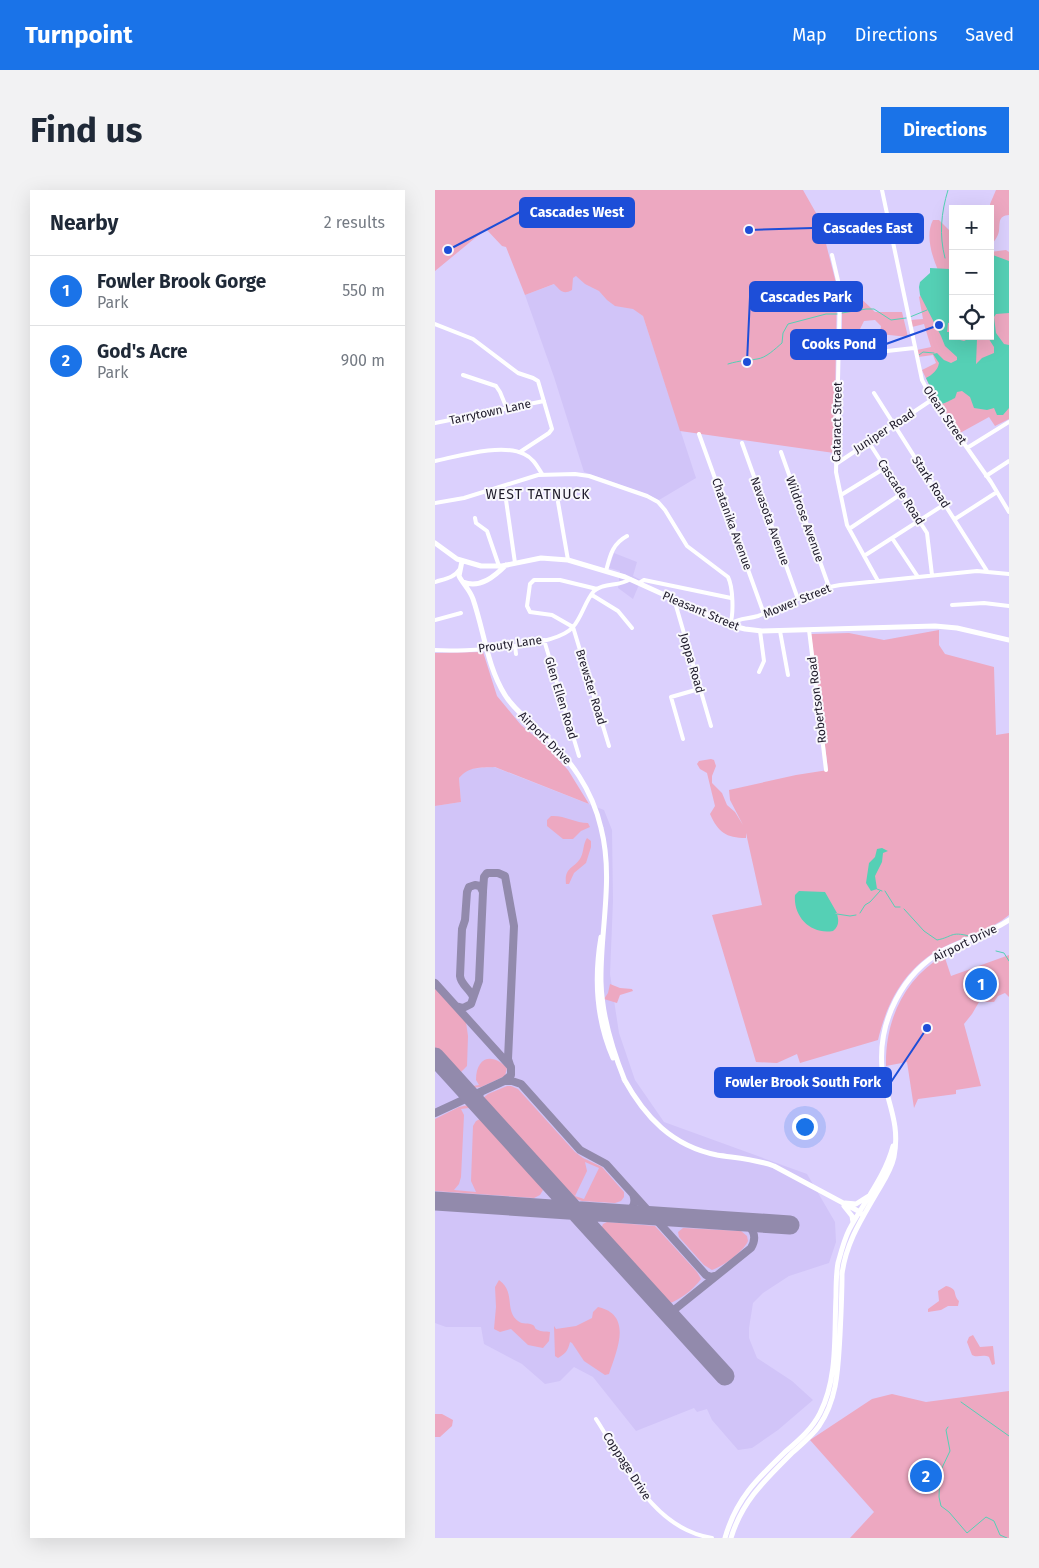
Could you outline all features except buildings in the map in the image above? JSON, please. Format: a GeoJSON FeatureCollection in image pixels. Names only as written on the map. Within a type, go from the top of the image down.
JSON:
{"type":"FeatureCollection","features":[{"type":"Feature","properties":{"kind":"main road","name":"Pleasant Street"},"geometry":{"type":"LineString","coordinates":[[435,544],[452,556],[477,566],[506,565],[541,558],[568,560],[627,578],[745,629],[780,631],[935,626],[957,628],[1009,640]]}},
{"type":"Feature","properties":{"kind":"main road"},"geometry":{"type":"LineString","coordinates":[[459,570],[462,561]]}},
{"type":"Feature","properties":{"kind":"main road"},"geometry":{"type":"LineString","coordinates":[[472,596],[475,588],[493,577],[506,565]]}},
{"type":"Feature","properties":{"kind":"main road"},"geometry":{"type":"LineString","coordinates":[[493,577],[496,566]]}},
{"type":"Feature","properties":{"kind":"main road","name":"Airport Drive"},"geometry":{"type":"LineString","coordinates":[[459,570],[459,576],[472,596],[495,673],[507,698],[564,755],[587,787],[597,812],[605,846],[606,871],[601,980],[602,1002],[608,1030],[625,1081],[636,1099],[649,1117],[682,1142],[707,1153],[770,1164],[860,1214]]}},
{"type":"Feature","properties":{"kind":"main road"},"geometry":{"type":"LineString","coordinates":[[462,581],[481,583]]}},
{"type":"Feature","properties":{"kind":"main road","name":"Airport Drive"},"geometry":{"type":"LineString","coordinates":[[860,1214],[890,1170],[895,1149],[895,1119],[883,1075],[882,1061],[884,1033],[896,997],[912,976],[944,950],[984,934],[1009,920]]}},
{"type":"Feature","properties":{"kind":"main road","name":"Airport Drive"},"geometry":{"type":"LineString","coordinates":[[860,1214],[889,1160],[895,1133]]}},
{"type":"Feature","properties":{"kind":"main road","name":"Airport Drive"},"geometry":{"type":"LineString","coordinates":[[829,1196],[852,1204],[863,1200],[873,1188]]}},
{"type":"Feature","properties":{"kind":"main road","name":"Airport Drive"},"geometry":{"type":"LineString","coordinates":[[838,1200],[860,1214]]}},
{"type":"Feature","properties":{"kind":"main road"},"geometry":{"type":"LineString","coordinates":[[844,1206],[852,1216],[853,1224]]}},
{"type":"Feature","properties":{"kind":"main road"},"geometry":{"type":"LineString","coordinates":[[725,1538],[733,1515],[747,1490],[809,1429],[823,1406],[830,1389],[833,1368],[837,1269],[845,1240],[860,1214]]}},
{"type":"Feature","properties":{"kind":"main road"},"geometry":{"type":"LineString","coordinates":[[731,1538],[737,1521],[751,1496],[766,1478],[817,1429],[831,1403],[838,1376],[844,1264],[849,1243],[860,1214]]}},
{"type":"Feature","properties":{"kind":"street","name":"Olean Street"},"geometry":{"type":"LineString","coordinates":[[882,190],[922,380],[933,399],[1007,504],[1009,512]]}},
{"type":"Feature","properties":{"kind":"street","name":"Cataract Street"},"geometry":{"type":"LineString","coordinates":[[832,255],[840,289],[836,464],[849,529],[878,581]]}},
{"type":"Feature","properties":{"kind":"street"},"geometry":{"type":"LineString","coordinates":[[435,324],[473,339],[518,373],[535,379],[539,384],[551,424],[551,430],[520,452]]}},
{"type":"Feature","properties":{"kind":"street"},"geometry":{"type":"LineString","coordinates":[[878,352],[915,348]]}},
{"type":"Feature","properties":{"kind":"street"},"geometry":{"type":"LineString","coordinates":[[463,375],[496,386],[501,392],[507,409]]}},
{"type":"Feature","properties":{"kind":"street","name":"Stark Road"},"geometry":{"type":"LineString","coordinates":[[874,393],[987,571]]}},
{"type":"Feature","properties":{"kind":"street","name":"Juniper Road"},"geometry":{"type":"LineString","coordinates":[[836,464],[933,399]]}},
{"type":"Feature","properties":{"kind":"street","name":"Tarrytown Lane"},"geometry":{"type":"LineString","coordinates":[[435,423],[544,401]]}},
{"type":"Feature","properties":{"kind":"street"},"geometry":{"type":"LineString","coordinates":[[967,448],[1009,422]]}},
{"type":"Feature","properties":{"kind":"street","name":"Chatanika Avenue"},"geometry":{"type":"LineString","coordinates":[[699,434],[764,614]]}},
{"type":"Feature","properties":{"kind":"street","name":"Cascade Road"},"geometry":{"type":"LineString","coordinates":[[868,441],[929,536],[932,575]]}},
{"type":"Feature","properties":{"kind":"street","name":"Navasota Avenue"},"geometry":{"type":"LineString","coordinates":[[742,443],[799,600]]}},
{"type":"Feature","properties":{"kind":"street"},"geometry":{"type":"LineString","coordinates":[[435,461],[488,451],[520,452],[534,461],[542,474]]}},
{"type":"Feature","properties":{"kind":"street","name":"Wildrose Avenue"},"geometry":{"type":"LineString","coordinates":[[781,452],[829,587]]}},
{"type":"Feature","properties":{"kind":"street"},"geometry":{"type":"LineString","coordinates":[[986,476],[1009,461]]}},
{"type":"Feature","properties":{"kind":"street"},"geometry":{"type":"LineString","coordinates":[[841,495],[885,468]]}},
{"type":"Feature","properties":{"kind":"street"},"geometry":{"type":"LineString","coordinates":[[435,503],[464,498],[542,474],[579,474],[589,476],[656,500],[665,510],[687,546],[728,577],[732,616],[730,624]]}},
{"type":"Feature","properties":{"kind":"street"},"geometry":{"type":"LineString","coordinates":[[955,519],[997,492]]}},
{"type":"Feature","properties":{"kind":"street"},"geometry":{"type":"LineString","coordinates":[[849,529],[901,494]]}},
{"type":"Feature","properties":{"kind":"street"},"geometry":{"type":"LineString","coordinates":[[506,500],[515,563]]}},
{"type":"Feature","properties":{"kind":"street"},"geometry":{"type":"LineString","coordinates":[[558,502],[568,560]]}},
{"type":"Feature","properties":{"kind":"street"},"geometry":{"type":"LineString","coordinates":[[864,556],[945,504]]}},
{"type":"Feature","properties":{"kind":"street"},"geometry":{"type":"LineString","coordinates":[[475,518],[477,523],[487,532],[496,566]]}},
{"type":"Feature","properties":{"kind":"street"},"geometry":{"type":"LineString","coordinates":[[606,571],[615,544],[627,536]]}},
{"type":"Feature","properties":{"kind":"street"},"geometry":{"type":"LineString","coordinates":[[892,538],[918,577]]}},
{"type":"Feature","properties":{"kind":"street"},"geometry":{"type":"LineString","coordinates":[[435,582],[457,574],[459,570]]}},
{"type":"Feature","properties":{"kind":"street","name":"Mower Street"},"geometry":{"type":"LineString","coordinates":[[730,624],[736,620],[749,619],[764,614],[829,587],[932,575],[987,571],[1009,574]]}},
{"type":"Feature","properties":{"kind":"street"},"geometry":{"type":"LineString","coordinates":[[449,578],[462,581]]}},
{"type":"Feature","properties":{"kind":"street"},"geometry":{"type":"LineString","coordinates":[[597,590],[557,580],[536,580],[531,583],[528,610],[552,614],[573,627],[597,590],[625,582],[627,578]]}},
{"type":"Feature","properties":{"kind":"street"},"geometry":{"type":"LineString","coordinates":[[639,583],[644,580],[731,598]]}},
{"type":"Feature","properties":{"kind":"street"},"geometry":{"type":"LineString","coordinates":[[592,595],[618,612],[632,628]]}},
{"type":"Feature","properties":{"kind":"street","name":"Joppa Road"},"geometry":{"type":"LineString","coordinates":[[674,599],[711,726]]}},
{"type":"Feature","properties":{"kind":"street"},"geometry":{"type":"LineString","coordinates":[[953,605],[980,603],[1009,606]]}},
{"type":"Feature","properties":{"kind":"street"},"geometry":{"type":"LineString","coordinates":[[435,620],[461,613]]}},
{"type":"Feature","properties":{"kind":"street","name":"Prouty Lane"},"geometry":{"type":"LineString","coordinates":[[435,650],[448,651],[515,646],[559,636],[573,627]]}},
{"type":"Feature","properties":{"kind":"street","name":"Brewster Road"},"geometry":{"type":"LineString","coordinates":[[573,627],[609,746]]}},
{"type":"Feature","properties":{"kind":"street","name":"Robertson Road"},"geometry":{"type":"LineString","coordinates":[[809,630],[826,770]]}},
{"type":"Feature","properties":{"kind":"street"},"geometry":{"type":"LineString","coordinates":[[759,631],[763,661],[759,672]]}},
{"type":"Feature","properties":{"kind":"street"},"geometry":{"type":"LineString","coordinates":[[780,631],[788,675]]}},
{"type":"Feature","properties":{"kind":"street","name":"Glen Ellen Road"},"geometry":{"type":"LineString","coordinates":[[543,640],[579,756]]}},
{"type":"Feature","properties":{"kind":"street"},"geometry":{"type":"LineString","coordinates":[[515,646],[516,654]]}},
{"type":"Feature","properties":{"kind":"street"},"geometry":{"type":"LineString","coordinates":[[683,739],[671,697],[699,689]]}},
{"type":"Feature","properties":{"kind":"street","name":"Coppage Drive"},"geometry":{"type":"LineString","coordinates":[[596,1419],[642,1492],[655,1507],[683,1529],[712,1538]]}},
{"type":"Feature","properties":{"kind":"shaded area"},"geometry":{"type":"Polygon","coordinates":[[[435,190],[803,190],[820,220],[837,287],[834,453],[680,431],[643,316],[633,309],[615,306],[599,291],[585,284],[576,276],[573,278],[572,290],[562,292],[554,284],[525,295],[506,247],[502,246],[486,229],[435,271],[435,190]]]}},
{"type":"Feature","properties":{"kind":"shaded area"},"geometry":{"type":"Polygon","coordinates":[[[996,190],[1009,190],[1009,215],[1001,218],[998,235],[994,241],[994,205],[990,204],[996,190]]]}},
{"type":"Feature","properties":{"kind":"shaded area"},"geometry":{"type":"Polygon","coordinates":[[[933,220],[939,220],[949,230],[949,340],[994,340],[994,252],[1006,250],[1009,252],[1009,419],[995,426],[989,417],[960,433],[933,393],[922,370],[936,363],[933,355],[918,357],[917,350],[931,347],[924,324],[912,327],[910,320],[923,319],[919,297],[931,287],[938,270],[929,239],[933,220]]]}},
{"type":"Feature","properties":{"kind":"shaded area"},"geometry":{"type":"Polygon","coordinates":[[[994,255],[1009,261],[1009,313],[996,314],[994,317],[994,255]]]}},
{"type":"Feature","properties":{"kind":"shaded area"},"geometry":{"type":"Polygon","coordinates":[[[624,258],[696,478],[659,500],[584,472],[554,377],[525,295],[624,258]]]}},
{"type":"Feature","properties":{"kind":"shaded area"},"geometry":{"type":"Polygon","coordinates":[[[930,268],[949,269],[949,323],[947,332],[949,332],[949,340],[977,340],[976,364],[982,358],[994,353],[994,347],[990,340],[994,340],[994,317],[996,333],[1004,344],[1009,345],[1009,408],[1003,415],[997,415],[994,408],[987,410],[974,408],[970,397],[962,391],[957,392],[955,398],[942,404],[935,397],[926,378],[934,372],[939,363],[933,354],[937,353],[944,360],[951,363],[957,360],[957,357],[945,346],[920,295],[920,282],[930,273],[930,268]]]}},
{"type":"Feature","properties":{"kind":"shaded area"},"geometry":{"type":"Polygon","coordinates":[[[842,292],[856,296],[875,312],[902,312],[908,337],[880,334],[881,326],[875,320],[864,321],[858,333],[842,332],[842,292]]]}},
{"type":"Feature","properties":{"kind":"shaded area"},"geometry":{"type":"Polygon","coordinates":[[[614,553],[637,562],[633,576],[641,580],[633,599],[618,588],[620,571],[609,568],[614,553]]]}},
{"type":"Feature","properties":{"kind":"shaded area"},"geometry":{"type":"Polygon","coordinates":[[[939,630],[939,645],[945,654],[994,667],[996,735],[1009,733],[1009,915],[988,928],[950,944],[922,961],[902,983],[894,996],[878,1040],[800,1063],[797,1054],[777,1063],[756,1062],[712,915],[762,905],[746,833],[746,838],[733,837],[723,833],[716,825],[710,814],[715,806],[707,773],[700,769],[697,764],[699,761],[714,760],[716,766],[712,776],[712,783],[722,793],[727,805],[735,812],[743,825],[730,800],[729,790],[828,770],[811,634],[849,633],[884,640],[939,630]]]}},
{"type":"Feature","properties":{"kind":"shaded area"},"geometry":{"type":"Polygon","coordinates":[[[483,652],[497,696],[521,725],[544,744],[568,770],[589,804],[495,767],[475,768],[467,771],[459,778],[461,802],[435,806],[435,653],[483,652]]]}},
{"type":"Feature","properties":{"kind":"shaded area"},"geometry":{"type":"Polygon","coordinates":[[[494,767],[604,810],[612,830],[613,901],[610,974],[619,1033],[635,1080],[664,1122],[807,1174],[835,1222],[836,1242],[829,1263],[789,1276],[763,1293],[753,1303],[749,1338],[757,1358],[792,1381],[813,1400],[778,1430],[752,1448],[738,1450],[712,1420],[707,1409],[697,1412],[694,1408],[636,1431],[593,1377],[574,1367],[560,1381],[545,1384],[522,1364],[484,1344],[481,1327],[446,1327],[435,1323],[435,806],[461,802],[459,778],[467,769],[494,767]]]}},
{"type":"Feature","properties":{"kind":"shaded area"},"geometry":{"type":"Polygon","coordinates":[[[551,816],[588,823],[590,827],[581,831],[573,839],[563,839],[547,826],[547,820],[551,816]]]}},
{"type":"Feature","properties":{"kind":"shaded area"},"geometry":{"type":"Polygon","coordinates":[[[587,838],[591,841],[591,847],[586,863],[574,873],[569,884],[566,884],[568,871],[579,861],[587,838]]]}},
{"type":"Feature","properties":{"kind":"shaded area"},"geometry":{"type":"Polygon","coordinates":[[[882,848],[888,851],[883,853],[882,862],[875,876],[877,889],[871,891],[866,883],[869,863],[875,857],[877,849],[882,848]]]}},
{"type":"Feature","properties":{"kind":"shaded area"},"geometry":{"type":"Polygon","coordinates":[[[799,891],[825,892],[837,913],[835,914],[837,914],[838,923],[833,931],[817,930],[805,923],[800,917],[795,903],[795,895],[799,891]]]}},
{"type":"Feature","properties":{"kind":"shaded area"},"geometry":{"type":"Polygon","coordinates":[[[944,955],[951,976],[1009,955],[1009,997],[1005,993],[998,996],[994,1002],[979,1002],[964,1024],[981,1086],[956,1090],[956,1094],[918,1099],[914,1108],[907,1062],[886,1066],[889,1033],[893,1017],[908,989],[918,976],[944,955]]]}},
{"type":"Feature","properties":{"kind":"shaded area"},"geometry":{"type":"Polygon","coordinates":[[[610,984],[620,988],[632,989],[633,991],[620,995],[617,1003],[604,999],[610,984]]]}},
{"type":"Feature","properties":{"kind":"shaded area"},"geometry":{"type":"Polygon","coordinates":[[[435,987],[466,1022],[468,1036],[467,1066],[461,1072],[473,1086],[479,1085],[476,1080],[479,1066],[486,1059],[491,1059],[496,1060],[507,1068],[505,1076],[481,1087],[472,1088],[435,1047],[435,987]]]}},
{"type":"Feature","properties":{"kind":"shaded area"},"geometry":{"type":"Polygon","coordinates":[[[507,1086],[518,1089],[575,1152],[602,1167],[624,1192],[624,1197],[621,1201],[615,1203],[582,1201],[570,1197],[482,1099],[488,1094],[507,1086]],[[585,1162],[587,1171],[575,1196],[584,1199],[599,1168],[585,1162]]]}},
{"type":"Feature","properties":{"kind":"shaded area"},"geometry":{"type":"Polygon","coordinates":[[[469,1105],[540,1182],[543,1190],[540,1195],[534,1198],[435,1191],[435,1119],[459,1107],[469,1105]],[[469,1108],[461,1109],[464,1115],[461,1177],[459,1184],[454,1190],[476,1192],[471,1181],[473,1126],[480,1119],[469,1108]]]}},
{"type":"Feature","properties":{"kind":"shaded area"},"geometry":{"type":"Polygon","coordinates":[[[607,1222],[655,1226],[697,1272],[701,1279],[686,1294],[668,1304],[602,1232],[603,1224],[607,1222]]]}},
{"type":"Feature","properties":{"kind":"shaded area"},"geometry":{"type":"Polygon","coordinates":[[[683,1228],[741,1231],[747,1236],[748,1241],[732,1258],[712,1270],[704,1265],[679,1237],[678,1232],[683,1228]]]}},
{"type":"Feature","properties":{"kind":"shaded area"},"geometry":{"type":"Polygon","coordinates":[[[499,1280],[507,1290],[514,1317],[522,1323],[531,1324],[539,1331],[550,1332],[549,1341],[543,1348],[528,1345],[511,1329],[500,1332],[494,1329],[495,1287],[499,1280]]]}},
{"type":"Feature","properties":{"kind":"shaded area"},"geometry":{"type":"Polygon","coordinates":[[[946,1286],[954,1290],[959,1301],[958,1306],[948,1306],[941,1310],[928,1312],[928,1309],[939,1301],[938,1291],[946,1286]]]}},
{"type":"Feature","properties":{"kind":"shaded area"},"geometry":{"type":"Polygon","coordinates":[[[598,1307],[609,1311],[616,1318],[620,1335],[609,1374],[605,1375],[584,1361],[570,1342],[564,1354],[558,1358],[555,1356],[554,1326],[556,1329],[576,1326],[592,1318],[593,1312],[598,1307]]]}},
{"type":"Feature","properties":{"kind":"shaded area"},"geometry":{"type":"Polygon","coordinates":[[[973,1335],[980,1347],[993,1346],[995,1364],[992,1365],[989,1357],[972,1355],[967,1342],[969,1337],[973,1335]]]}},
{"type":"Feature","properties":{"kind":"shaded area"},"geometry":{"type":"Polygon","coordinates":[[[1009,1391],[1009,1538],[850,1538],[874,1512],[810,1440],[872,1399],[892,1394],[926,1402],[1009,1391]]]}},
{"type":"Feature","properties":{"kind":"shaded area"},"geometry":{"type":"Polygon","coordinates":[[[435,1414],[442,1414],[453,1420],[452,1426],[440,1437],[435,1437],[435,1414]]]}},
{"type":"Feature","properties":{"kind":"waterway"},"geometry":{"type":"LineString","coordinates":[[945,258],[942,224],[948,190]]}},
{"type":"Feature","properties":{"kind":"waterway"},"geometry":{"type":"LineString","coordinates":[[842,313],[874,309],[891,320],[906,318]]}},
{"type":"Feature","properties":{"kind":"waterway"},"geometry":{"type":"LineString","coordinates":[[910,317],[927,310]]}},
{"type":"Feature","properties":{"kind":"waterway"},"geometry":{"type":"LineString","coordinates":[[728,364],[767,355],[782,343],[783,333],[788,324],[826,314],[838,314]]}},
{"type":"Feature","properties":{"kind":"waterway"},"geometry":{"type":"LineString","coordinates":[[919,355],[923,352],[934,353]]}},
{"type":"Feature","properties":{"kind":"waterway"},"geometry":{"type":"LineString","coordinates":[[877,889],[882,891]]}},
{"type":"Feature","properties":{"kind":"waterway"},"geometry":{"type":"LineString","coordinates":[[860,913],[865,905],[880,891]]}},
{"type":"Feature","properties":{"kind":"waterway"},"geometry":{"type":"LineString","coordinates":[[885,891],[895,907],[900,907]]}},
{"type":"Feature","properties":{"kind":"waterway"},"geometry":{"type":"LineString","coordinates":[[904,909],[924,931],[937,940],[955,934],[969,936]]}},
{"type":"Feature","properties":{"kind":"waterway"},"geometry":{"type":"LineString","coordinates":[[837,914],[856,915]]}},
{"type":"Feature","properties":{"kind":"waterway"},"geometry":{"type":"LineString","coordinates":[[996,951],[1004,953],[1009,961]]}},
{"type":"Feature","properties":{"kind":"waterway"},"geometry":{"type":"LineString","coordinates":[[961,1402],[1009,1436]]}},
{"type":"Feature","properties":{"kind":"waterway"},"geometry":{"type":"LineString","coordinates":[[948,1427],[946,1430],[950,1451],[940,1472],[939,1497],[941,1506],[949,1512],[967,1533],[986,1517],[994,1521],[1000,1535],[1007,1538]]}},
{"type":"Feature","properties":{"kind":"taxiway"},"geometry":{"type":"LineString","coordinates":[[483,891],[484,877],[487,873],[498,873],[505,876],[514,926],[508,1059],[510,1065]]}},
{"type":"Feature","properties":{"kind":"taxiway"},"geometry":{"type":"LineString","coordinates":[[456,1006],[463,1008],[471,1004],[479,981],[483,892],[480,886],[475,885],[469,887],[467,892],[465,920],[462,929],[460,976],[473,997]]}},
{"type":"Feature","properties":{"kind":"taxiway"},"geometry":{"type":"LineString","coordinates":[[435,983],[511,1067],[511,1075],[504,1081],[521,1084],[580,1150],[606,1164],[706,1275],[715,1276]]}},
{"type":"Feature","properties":{"kind":"taxiway"},"geometry":{"type":"LineString","coordinates":[[435,1113],[504,1081]]}},
{"type":"Feature","properties":{"kind":"taxiway"},"geometry":{"type":"LineString","coordinates":[[479,1106],[477,1098],[481,1092]]}},
{"type":"Feature","properties":{"kind":"taxiway"},"geometry":{"type":"LineString","coordinates":[[622,1214],[633,1207],[633,1194]]}},
{"type":"Feature","properties":{"kind":"taxiway"},"geometry":{"type":"LineString","coordinates":[[663,1308],[669,1311],[674,1310],[751,1248],[754,1239],[753,1232],[748,1226],[740,1222]]}},
{"type":"Feature","properties":{"kind":"taxiway"},"geometry":{"type":"LineString","coordinates":[[673,1319],[672,1314],[674,1310]]}},
{"type":"Feature","properties":{"kind":"runway"},"geometry":{"type":"LineString","coordinates":[[435,1057],[725,1376]]}},
{"type":"Feature","properties":{"kind":"runway"},"geometry":{"type":"LineString","coordinates":[[435,1201],[790,1225]]}},
{"type":"Feature","properties":{"kind":"place","name":"Cascades East"},"geometry":{"type":"Point","coordinates":[749,230]}},
{"type":"Feature","properties":{"kind":"place","name":"Cascades West"},"geometry":{"type":"Point","coordinates":[448,250]}},
{"type":"Feature","properties":{"kind":"place","name":"Cooks Pond"},"geometry":{"type":"Point","coordinates":[939,325]}},
{"type":"Feature","properties":{"kind":"place","name":"Cascades Park"},"geometry":{"type":"Point","coordinates":[747,362]}},
{"type":"Feature","properties":{"kind":"place","name":"Fowler Brook Gorge"},"geometry":{"type":"Point","coordinates":[981,984]}},
{"type":"Feature","properties":{"kind":"place","name":"Fowler Brook South Fork"},"geometry":{"type":"Point","coordinates":[927,1028]}},
{"type":"Feature","properties":{"kind":"place","name":"God's Acre"},"geometry":{"type":"Point","coordinates":[926,1476]}},
{"type":"Feature","properties":{"kind":"district","name":"WEST TATNUCK"},"geometry":{"type":"Point","coordinates":[538,494]}}]}
